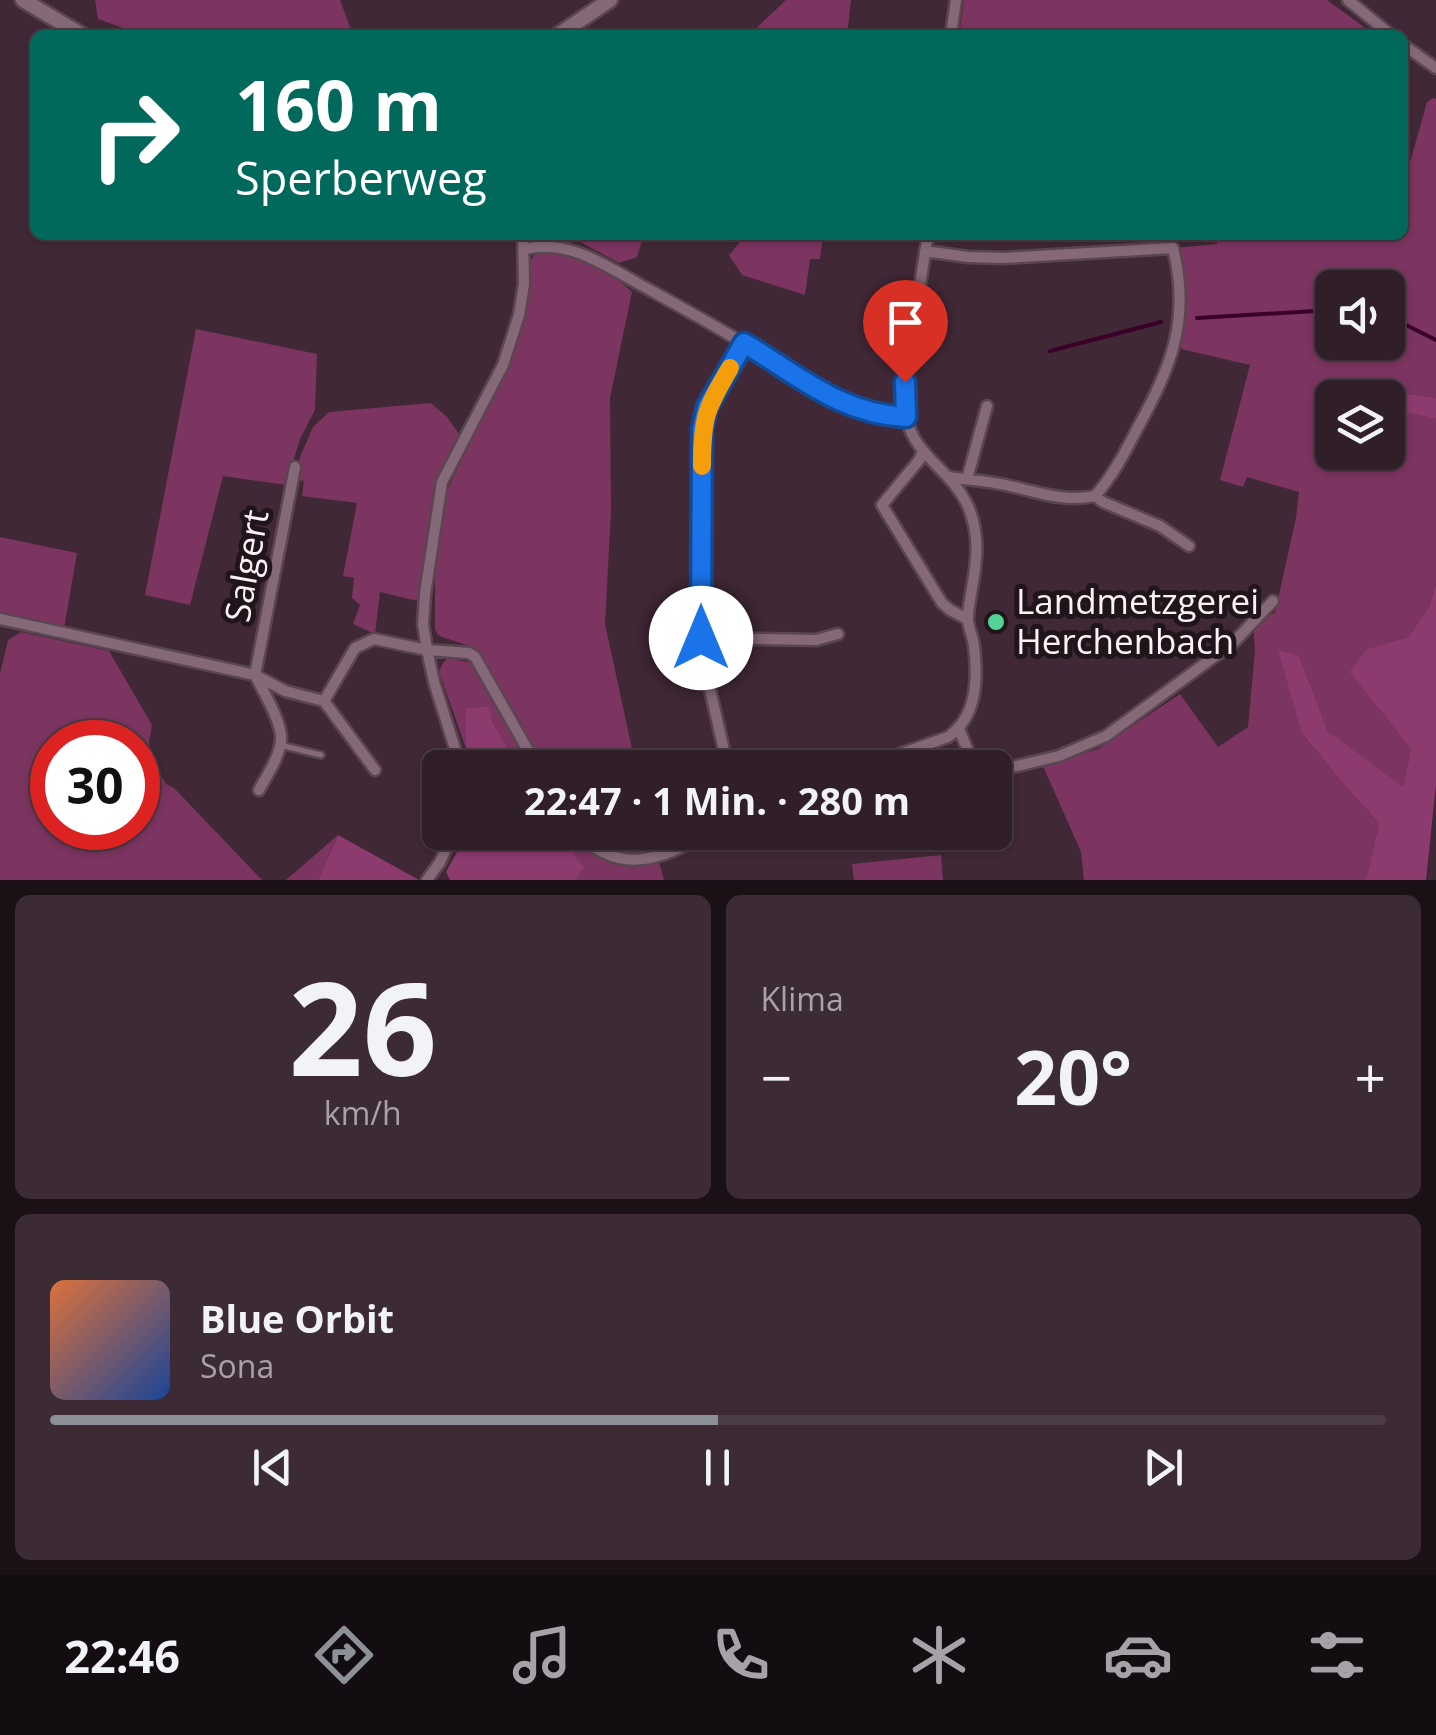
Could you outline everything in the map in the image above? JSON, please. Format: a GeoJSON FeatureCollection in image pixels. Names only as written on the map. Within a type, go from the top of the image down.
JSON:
{"type":"FeatureCollection","features":[{"type":"Feature","properties":{"kind":"street"},"geometry":{"type":"LineString","coordinates":[[23,0],[74,30]]}},
{"type":"Feature","properties":{"kind":"street"},"geometry":{"type":"LineString","coordinates":[[565,30],[610,0]]}},
{"type":"Feature","properties":{"kind":"street"},"geometry":{"type":"LineString","coordinates":[[953,30],[956,0]]}},
{"type":"Feature","properties":{"kind":"street"},"geometry":{"type":"LineString","coordinates":[[1348,0],[1385,30]]}},
{"type":"Feature","properties":{"kind":"street"},"geometry":{"type":"LineString","coordinates":[[1408,48],[1436,68]]}},
{"type":"Feature","properties":{"kind":"street"},"geometry":{"type":"LineString","coordinates":[[455,750],[427,650],[424,594],[442,482],[503,365],[519,316],[524,240]]}},
{"type":"Feature","properties":{"kind":"street"},"geometry":{"type":"LineString","coordinates":[[910,750],[959,729],[974,695],[974,645],[967,619],[978,541],[966,501],[948,476],[922,452],[906,417],[905,382],[927,240]]}},
{"type":"Feature","properties":{"kind":"street"},"geometry":{"type":"LineString","coordinates":[[525,249],[566,247],[596,259],[846,405],[906,417]]}},
{"type":"Feature","properties":{"kind":"street"},"geometry":{"type":"LineString","coordinates":[[925,250],[968,258],[1004,258],[1174,248],[1180,297],[1174,348],[1165,374],[1116,468],[1095,496],[1058,499],[948,476]]}},
{"type":"Feature","properties":{"kind":"street"},"geometry":{"type":"LineString","coordinates":[[724,750],[701,638],[702,429],[707,407],[744,343]]}},
{"type":"Feature","properties":{"kind":"street"},"geometry":{"type":"LineString","coordinates":[[968,480],[987,406]]}},
{"type":"Feature","properties":{"kind":"street"},"geometry":{"type":"LineString","coordinates":[[922,452],[920,460],[882,505],[942,603],[967,619]]}},
{"type":"Feature","properties":{"kind":"street","name":"Salgert"},"geometry":{"type":"LineString","coordinates":[[279,745],[281,738],[275,719],[255,675],[295,467]]}},
{"type":"Feature","properties":{"kind":"street"},"geometry":{"type":"LineString","coordinates":[[1095,496],[1160,526],[1189,546]]}},
{"type":"Feature","properties":{"kind":"street"},"geometry":{"type":"LineString","coordinates":[[1012,766],[1084,747],[1116,729],[1233,643],[1273,601]]}},
{"type":"Feature","properties":{"kind":"street","name":"Salgert"},"geometry":{"type":"LineString","coordinates":[[0,619],[255,675],[285,691],[324,701]]}},
{"type":"Feature","properties":{"kind":"street"},"geometry":{"type":"LineString","coordinates":[[701,638],[816,640],[838,634]]}},
{"type":"Feature","properties":{"kind":"street"},"geometry":{"type":"LineString","coordinates":[[375,770],[324,701],[355,648],[374,639],[475,657],[528,750]]}},
{"type":"Feature","properties":{"kind":"street"},"geometry":{"type":"LineString","coordinates":[[959,729],[968,750]]}},
{"type":"Feature","properties":{"kind":"street"},"geometry":{"type":"LineString","coordinates":[[259,790],[279,745]]}},
{"type":"Feature","properties":{"kind":"street"},"geometry":{"type":"LineString","coordinates":[[426,880],[446,850]]}},
{"type":"Feature","properties":{"kind":"street"},"geometry":{"type":"LineString","coordinates":[[598,850],[631,862],[660,858],[677,850]]}},
{"type":"Feature","properties":{"kind":"lane"},"geometry":{"type":"LineString","coordinates":[[279,745],[321,755]]}},
{"type":"Feature","properties":{"kind":"shaded area"},"geometry":{"type":"Polygon","coordinates":[[[95,0],[340,0],[351,30],[128,30],[98,19],[95,0]]]}},
{"type":"Feature","properties":{"kind":"shaded area"},"geometry":{"type":"Polygon","coordinates":[[[786,0],[851,0],[848,30],[754,30],[786,0]]]}},
{"type":"Feature","properties":{"kind":"shaded area"},"geometry":{"type":"Polygon","coordinates":[[[964,0],[1327,0],[1368,30],[960,30],[964,0]]]}},
{"type":"Feature","properties":{"kind":"shaded area"},"geometry":{"type":"Polygon","coordinates":[[[1433,98],[1436,398],[1405,393],[1405,380],[1315,380],[1315,470],[1405,470],[1405,412],[1436,419],[1436,584],[1429,607],[1408,637],[1368,649],[1349,672],[1411,749],[1403,788],[1328,731],[1299,656],[1302,733],[1379,823],[1366,880],[1084,880],[1081,852],[1043,766],[1098,749],[1180,694],[1218,747],[1248,727],[1255,650],[1253,622],[1275,613],[1296,518],[1299,492],[1247,477],[1243,487],[1220,480],[1250,365],[1181,349],[1174,248],[1217,244],[1217,240],[1408,240],[1408,169],[1427,102],[1433,98]]]}},
{"type":"Feature","properties":{"kind":"shaded area"},"geometry":{"type":"Polygon","coordinates":[[[577,240],[642,240],[637,257],[619,263],[577,240]]]}},
{"type":"Feature","properties":{"kind":"shaded area"},"geometry":{"type":"Polygon","coordinates":[[[742,240],[822,240],[820,259],[810,259],[805,295],[742,275],[729,255],[742,240]]]}},
{"type":"Feature","properties":{"kind":"shaded area"},"geometry":{"type":"Polygon","coordinates":[[[553,251],[595,265],[632,292],[610,398],[611,511],[605,624],[632,750],[509,750],[487,706],[466,708],[466,748],[439,672],[451,658],[469,662],[483,659],[468,646],[438,635],[435,629],[438,529],[450,484],[514,352],[530,261],[536,253],[553,251]]]}},
{"type":"Feature","properties":{"kind":"shaded area"},"geometry":{"type":"Polygon","coordinates":[[[196,329],[317,354],[315,410],[300,439],[286,485],[223,476],[190,605],[145,595],[196,329]]]}},
{"type":"Feature","properties":{"kind":"shaded area"},"geometry":{"type":"Polygon","coordinates":[[[1405,393],[1436,398],[1436,419],[1405,412],[1405,393]]]}},
{"type":"Feature","properties":{"kind":"shaded area"},"geometry":{"type":"Polygon","coordinates":[[[431,403],[459,434],[433,493],[423,563],[426,603],[380,592],[375,634],[353,624],[360,605],[352,598],[354,578],[343,576],[357,503],[302,496],[304,481],[294,479],[313,427],[329,412],[431,403]]]}},
{"type":"Feature","properties":{"kind":"shaded area"},"geometry":{"type":"Polygon","coordinates":[[[0,537],[77,553],[64,629],[0,613],[0,537]]]}},
{"type":"Feature","properties":{"kind":"shaded area"},"geometry":{"type":"Polygon","coordinates":[[[1436,584],[1436,784],[1426,880],[1366,880],[1379,823],[1302,733],[1278,650],[1299,656],[1328,731],[1403,787],[1411,749],[1349,672],[1367,649],[1408,637],[1429,607],[1436,584]]]}},
{"type":"Feature","properties":{"kind":"shaded area"},"geometry":{"type":"Polygon","coordinates":[[[21,632],[109,651],[149,720],[30,720],[30,850],[160,850],[160,774],[262,880],[0,880],[0,674],[8,640],[21,632]]]}},
{"type":"Feature","properties":{"kind":"shaded area"},"geometry":{"type":"Polygon","coordinates":[[[488,706],[509,750],[466,750],[466,708],[488,706]]]}},
{"type":"Feature","properties":{"kind":"shaded area"},"geometry":{"type":"Polygon","coordinates":[[[338,835],[318,880],[286,880],[338,835]]]}},
{"type":"Feature","properties":{"kind":"shaded area"},"geometry":{"type":"Polygon","coordinates":[[[338,835],[419,880],[318,880],[338,835]]]}},
{"type":"Feature","properties":{"kind":"shaded area"},"geometry":{"type":"Polygon","coordinates":[[[458,850],[571,850],[584,867],[575,880],[450,880],[446,872],[458,850]]]}},
{"type":"Feature","properties":{"kind":"shaded area"},"geometry":{"type":"Polygon","coordinates":[[[570,850],[656,850],[664,880],[575,880],[583,867],[570,850]]]}},
{"type":"Feature","properties":{"kind":"shaded area"},"geometry":{"type":"Polygon","coordinates":[[[941,855],[943,880],[854,880],[852,864],[941,855]]]}},
{"type":"Feature","properties":{"kind":"waterway"},"geometry":{"type":"LineString","coordinates":[[1197,318],[1315,311]]}},
{"type":"Feature","properties":{"kind":"waterway"},"geometry":{"type":"LineString","coordinates":[[1050,351],[1161,322]]}},
{"type":"Feature","properties":{"kind":"waterway"},"geometry":{"type":"LineString","coordinates":[[1405,325],[1436,340]]}},
{"type":"Feature","properties":{"kind":"slow traffic"},"geometry":{"type":"LineString","coordinates":[[702,466],[702,429],[707,407],[730,368]]}},
{"type":"Feature","properties":{"kind":"place","name":"Landmetzgerei Herchenbach"},"geometry":{"type":"Point","coordinates":[996,622]}},
{"type":"Feature","properties":{"kind":"route"},"geometry":{"type":"LineString","coordinates":[[701,638],[702,429],[707,407],[744,343],[846,405],[888,416],[906,417],[905,382]]}}]}
